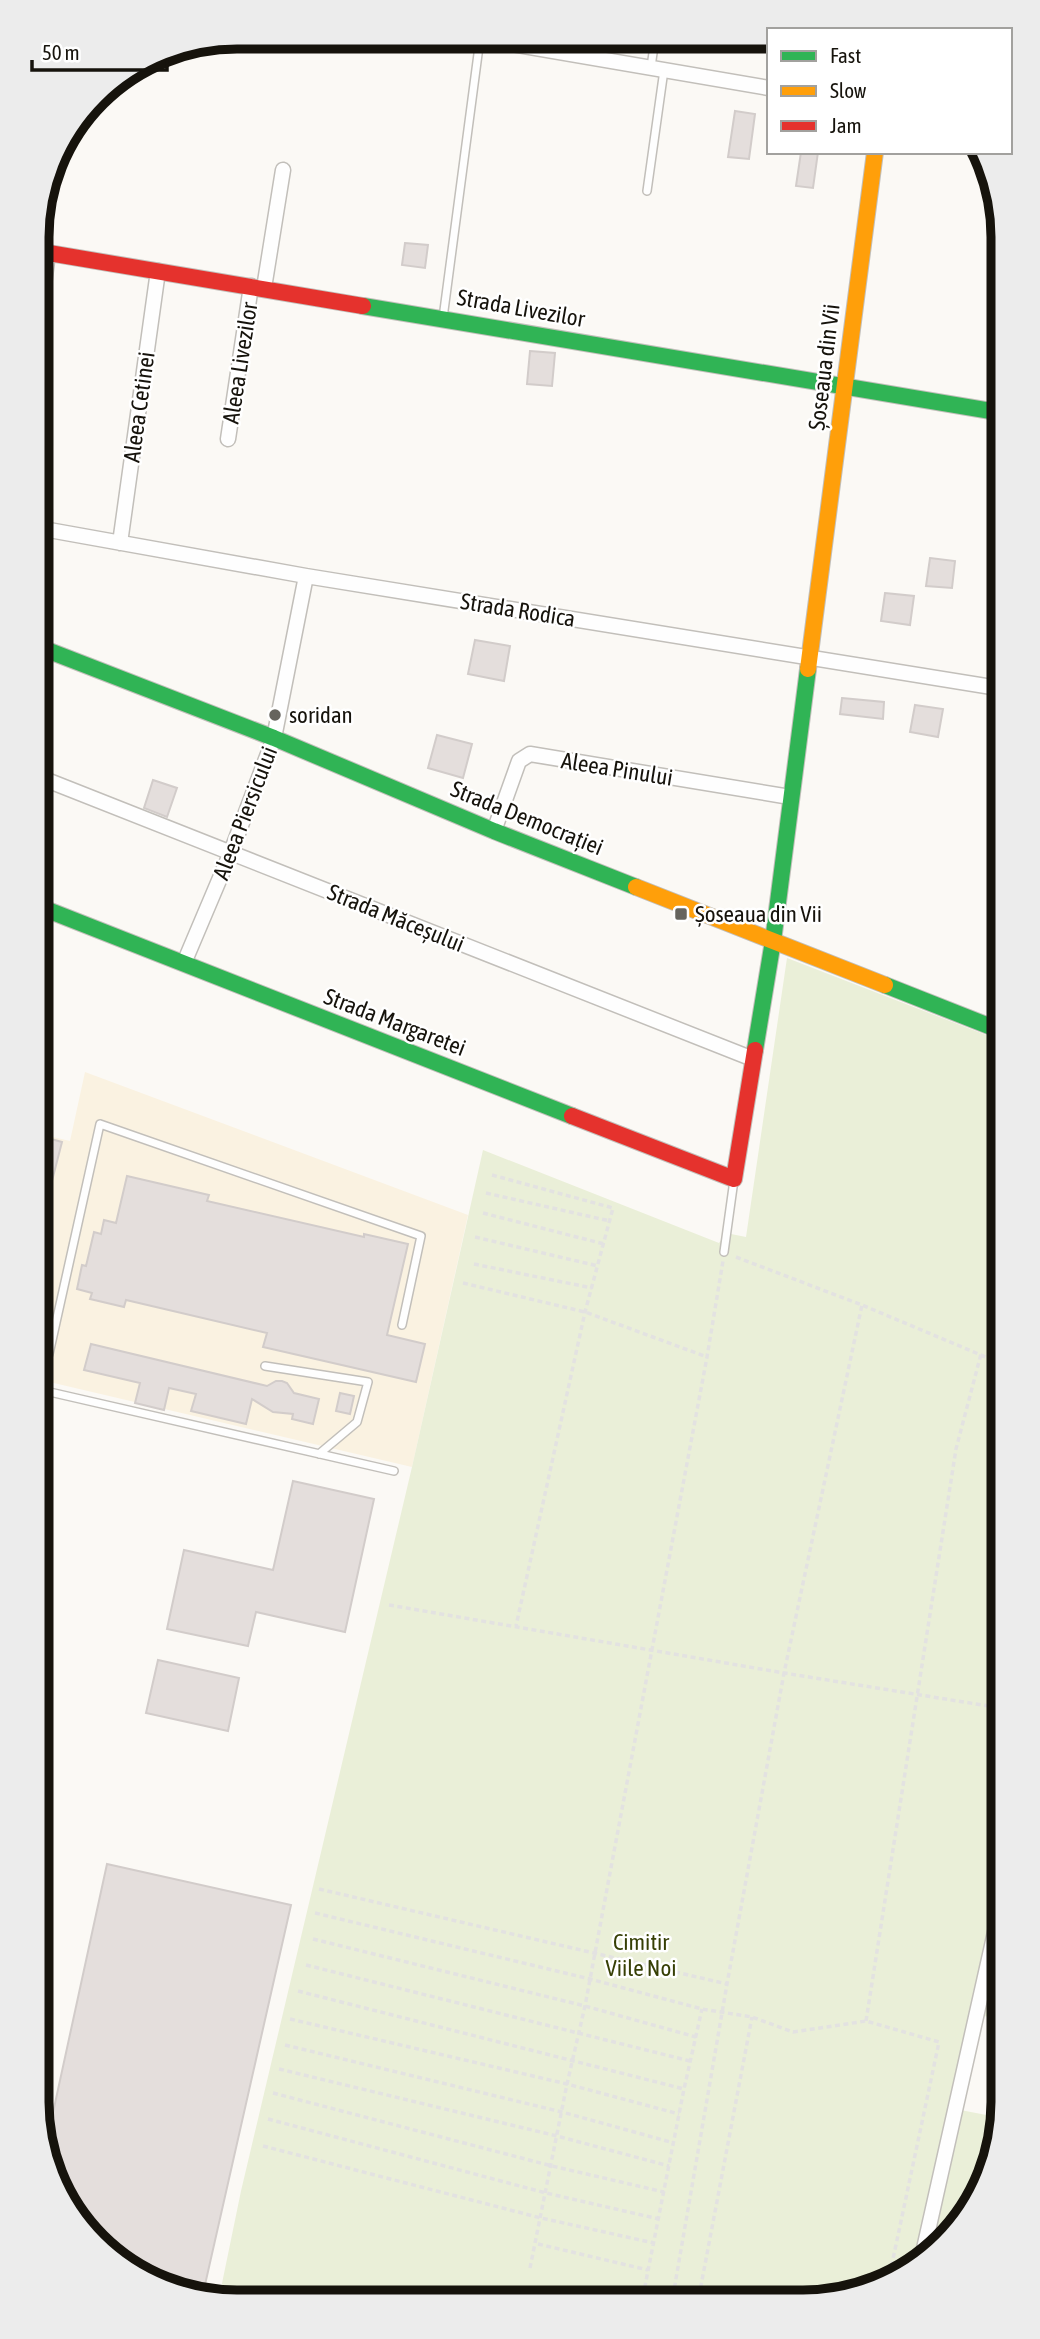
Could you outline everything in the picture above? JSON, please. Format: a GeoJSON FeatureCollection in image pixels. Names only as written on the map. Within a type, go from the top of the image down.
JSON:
{"type":"FeatureCollection","features":[{"type":"Feature","properties":{"kind":"street"},"geometry":{"type":"LineString","coordinates":[[542,49],[767,88]]}},
{"type":"Feature","properties":{"kind":"street","name":"Șoseaua din Vii"},"geometry":{"type":"LineString","coordinates":[[734,1179],[773,941],[875,154]]}},
{"type":"Feature","properties":{"kind":"street","name":"Aleea Livezilor"},"geometry":{"type":"LineString","coordinates":[[228,439],[283,170]]}},
{"type":"Feature","properties":{"kind":"street","name":"Strada Livezilor"},"geometry":{"type":"LineString","coordinates":[[49,253],[991,411]]}},
{"type":"Feature","properties":{"kind":"street","name":"Aleea Cetinei"},"geometry":{"type":"LineString","coordinates":[[120,543],[158,271]]}},
{"type":"Feature","properties":{"kind":"street","name":"Strada Rodica"},"geometry":{"type":"LineString","coordinates":[[49,530],[306,576],[991,687]]}},
{"type":"Feature","properties":{"kind":"street","name":"Aleea Piersicului"},"geometry":{"type":"LineString","coordinates":[[184,963],[231,852],[274,738],[306,576]]}},
{"type":"Feature","properties":{"kind":"street","name":"Strada Democrației"},"geometry":{"type":"LineString","coordinates":[[49,650],[274,738],[494,831],[991,1027]]}},
{"type":"Feature","properties":{"kind":"street","name":"Aleea Pinului"},"geometry":{"type":"LineString","coordinates":[[494,831],[519,761],[530,754],[790,797]]}},
{"type":"Feature","properties":{"kind":"street","name":"Strada Măceșului"},"geometry":{"type":"LineString","coordinates":[[49,781],[753,1059]]}},
{"type":"Feature","properties":{"kind":"street","name":"Strada Margaretei"},"geometry":{"type":"LineString","coordinates":[[49,910],[734,1179]]}},
{"type":"Feature","properties":{"kind":"street"},"geometry":{"type":"LineString","coordinates":[[925,2245],[991,1949]]}},
{"type":"Feature","properties":{"kind":"lane"},"geometry":{"type":"LineString","coordinates":[[443,318],[477,49]]}},
{"type":"Feature","properties":{"kind":"lane"},"geometry":{"type":"LineString","coordinates":[[647,191],[657,69],[655,49]]}},
{"type":"Feature","properties":{"kind":"lane"},"geometry":{"type":"LineString","coordinates":[[49,1354],[100,1124],[421,1236],[402,1325]]}},
{"type":"Feature","properties":{"kind":"lane","name":"Șoseaua din Vii"},"geometry":{"type":"LineString","coordinates":[[724,1252],[734,1179]]}},
{"type":"Feature","properties":{"kind":"lane"},"geometry":{"type":"LineString","coordinates":[[265,1366],[368,1382],[356,1422],[319,1454]]}},
{"type":"Feature","properties":{"kind":"lane"},"geometry":{"type":"LineString","coordinates":[[49,1392],[394,1471]]}},
{"type":"Feature","properties":{"kind":"path"},"geometry":{"type":"LineString","coordinates":[[492,1175],[612,1208],[585,1312],[516,1626]]}},
{"type":"Feature","properties":{"kind":"path"},"geometry":{"type":"LineString","coordinates":[[486,1193],[610,1220]]}},
{"type":"Feature","properties":{"kind":"path"},"geometry":{"type":"LineString","coordinates":[[483,1213],[604,1244]]}},
{"type":"Feature","properties":{"kind":"path"},"geometry":{"type":"LineString","coordinates":[[475,1237],[598,1266]]}},
{"type":"Feature","properties":{"kind":"path"},"geometry":{"type":"LineString","coordinates":[[530,2268],[595,1954],[707,1357],[724,1252],[991,1359]]}},
{"type":"Feature","properties":{"kind":"path"},"geometry":{"type":"LineString","coordinates":[[474,1264],[592,1288]]}},
{"type":"Feature","properties":{"kind":"path"},"geometry":{"type":"LineString","coordinates":[[463,1283],[585,1312],[707,1357]]}},
{"type":"Feature","properties":{"kind":"path"},"geometry":{"type":"LineString","coordinates":[[674,2290],[783,1673],[862,1305]]}},
{"type":"Feature","properties":{"kind":"path"},"geometry":{"type":"LineString","coordinates":[[866,2021],[956,1449],[981,1354]]}},
{"type":"Feature","properties":{"kind":"path"},"geometry":{"type":"LineString","coordinates":[[389,1605],[991,1706]]}},
{"type":"Feature","properties":{"kind":"path"},"geometry":{"type":"LineString","coordinates":[[319,1889],[726,1984]]}},
{"type":"Feature","properties":{"kind":"path"},"geometry":{"type":"LineString","coordinates":[[315,1913],[590,1979],[702,2009],[752,2017],[793,2032],[866,2021],[939,2042],[891,2268]]}},
{"type":"Feature","properties":{"kind":"path"},"geometry":{"type":"LineString","coordinates":[[313,1939],[585,2006],[696,2037]]}},
{"type":"Feature","properties":{"kind":"path"},"geometry":{"type":"LineString","coordinates":[[306,1965],[690,2061]]}},
{"type":"Feature","properties":{"kind":"path"},"geometry":{"type":"LineString","coordinates":[[298,1991],[684,2089]]}},
{"type":"Feature","properties":{"kind":"path"},"geometry":{"type":"LineString","coordinates":[[644,2290],[702,2009]]}},
{"type":"Feature","properties":{"kind":"path"},"geometry":{"type":"LineString","coordinates":[[700,2290],[752,2017]]}},
{"type":"Feature","properties":{"kind":"path"},"geometry":{"type":"LineString","coordinates":[[290,2019],[566,2084],[679,2114]]}},
{"type":"Feature","properties":{"kind":"path"},"geometry":{"type":"LineString","coordinates":[[285,2045],[562,2112],[674,2143]]}},
{"type":"Feature","properties":{"kind":"path"},"geometry":{"type":"LineString","coordinates":[[279,2069],[669,2166]]}},
{"type":"Feature","properties":{"kind":"path"},"geometry":{"type":"LineString","coordinates":[[273,2093],[552,2166],[664,2192]]}},
{"type":"Feature","properties":{"kind":"path"},"geometry":{"type":"LineString","coordinates":[[268,2119],[546,2193],[659,2219]]}},
{"type":"Feature","properties":{"kind":"path"},"geometry":{"type":"LineString","coordinates":[[262,2146],[541,2218],[654,2243]]}},
{"type":"Feature","properties":{"kind":"path"},"geometry":{"type":"LineString","coordinates":[[537,2244],[648,2270]]}},
{"type":"Feature","properties":{"kind":"shaded area"},"geometry":{"type":"Polygon","coordinates":[[[85,1072],[468,1215],[412,1467],[49,1382],[49,1136],[70,1141],[85,1072]]]}},
{"type":"Feature","properties":{"kind":"green space","name":"Cimitir Viile Noi"},"geometry":{"type":"Polygon","coordinates":[[[787,958],[991,1037],[991,2017],[971,2014],[950,2108],[991,2116],[985,2150],[977,2174],[952,2216],[927,2243],[897,2265],[875,2276],[827,2288],[221,2289],[241,2191],[412,1467],[483,1150],[719,1243],[726,1233],[746,1237],[787,958]]]}},
{"type":"Feature","properties":{"kind":"building"},"geometry":{"type":"Polygon","coordinates":[[[735,111],[755,114],[749,159],[728,157],[735,111]]]}},
{"type":"Feature","properties":{"kind":"building"},"geometry":{"type":"Polygon","coordinates":[[[801,154],[818,154],[813,188],[796,186],[801,154]]]}},
{"type":"Feature","properties":{"kind":"building"},"geometry":{"type":"Polygon","coordinates":[[[405,243],[428,245],[425,268],[402,265],[405,243]]]}},
{"type":"Feature","properties":{"kind":"building"},"geometry":{"type":"Polygon","coordinates":[[[530,351],[555,353],[552,386],[527,384],[530,351]]]}},
{"type":"Feature","properties":{"kind":"building"},"geometry":{"type":"Polygon","coordinates":[[[930,558],[955,561],[952,588],[926,586],[930,558]]]}},
{"type":"Feature","properties":{"kind":"building"},"geometry":{"type":"Polygon","coordinates":[[[885,593],[914,596],[910,625],[881,621],[885,593]]]}},
{"type":"Feature","properties":{"kind":"building"},"geometry":{"type":"Polygon","coordinates":[[[475,640],[510,646],[504,681],[468,674],[475,640]]]}},
{"type":"Feature","properties":{"kind":"building"},"geometry":{"type":"Polygon","coordinates":[[[842,698],[884,702],[883,719],[840,714],[842,698]]]}},
{"type":"Feature","properties":{"kind":"building"},"geometry":{"type":"Polygon","coordinates":[[[915,705],[943,709],[938,737],[910,732],[915,705]]]}},
{"type":"Feature","properties":{"kind":"building"},"geometry":{"type":"Polygon","coordinates":[[[437,735],[472,744],[463,778],[428,768],[437,735]]]}},
{"type":"Feature","properties":{"kind":"building"},"geometry":{"type":"Polygon","coordinates":[[[153,780],[177,788],[167,817],[144,808],[153,780]]]}},
{"type":"Feature","properties":{"kind":"building"},"geometry":{"type":"Polygon","coordinates":[[[49,1138],[62,1142],[49,1192],[49,1138]]]}},
{"type":"Feature","properties":{"kind":"building"},"geometry":{"type":"Polygon","coordinates":[[[127,1176],[209,1195],[207,1201],[364,1237],[364,1234],[408,1244],[387,1335],[425,1344],[416,1382],[263,1347],[267,1333],[126,1300],[124,1307],[90,1299],[92,1293],[77,1289],[82,1265],[86,1266],[94,1232],[101,1234],[104,1220],[116,1223],[127,1176]]]}},
{"type":"Feature","properties":{"kind":"building"},"geometry":{"type":"Polygon","coordinates":[[[91,1344],[267,1386],[282,1381],[287,1383],[294,1393],[319,1399],[313,1424],[292,1419],[293,1414],[273,1412],[252,1399],[246,1424],[191,1411],[196,1394],[169,1388],[164,1410],[135,1403],[140,1383],[84,1370],[91,1344]]]}},
{"type":"Feature","properties":{"kind":"building"},"geometry":{"type":"Polygon","coordinates":[[[340,1393],[354,1396],[350,1414],[336,1411],[340,1393]]]}},
{"type":"Feature","properties":{"kind":"building"},"geometry":{"type":"Polygon","coordinates":[[[293,1481],[374,1499],[345,1632],[256,1612],[248,1646],[167,1629],[184,1550],[273,1570],[293,1481]]]}},
{"type":"Feature","properties":{"kind":"building"},"geometry":{"type":"Polygon","coordinates":[[[158,1660],[239,1678],[228,1731],[146,1713],[158,1660]]]}},
{"type":"Feature","properties":{"kind":"building"},"geometry":{"type":"Polygon","coordinates":[[[107,1864],[291,1905],[205,2287],[165,2276],[143,2265],[104,2235],[74,2196],[63,2174],[55,2150],[51,2123],[107,1864]]]}},
{"type":"Feature","properties":{"kind":"traffic: fast"},"geometry":{"type":"LineString","coordinates":[[363,306],[991,411]]}},
{"type":"Feature","properties":{"kind":"traffic: fast"},"geometry":{"type":"LineString","coordinates":[[49,651],[274,738],[494,831],[636,887]]}},
{"type":"Feature","properties":{"kind":"traffic: fast"},"geometry":{"type":"LineString","coordinates":[[755,1050],[773,941],[808,669]]}},
{"type":"Feature","properties":{"kind":"traffic: fast"},"geometry":{"type":"LineString","coordinates":[[49,911],[572,1116]]}},
{"type":"Feature","properties":{"kind":"traffic: fast"},"geometry":{"type":"LineString","coordinates":[[885,985],[991,1027]]}},
{"type":"Feature","properties":{"kind":"traffic: slow"},"geometry":{"type":"LineString","coordinates":[[808,669],[875,154]]}},
{"type":"Feature","properties":{"kind":"traffic: slow"},"geometry":{"type":"LineString","coordinates":[[636,887],[885,985]]}},
{"type":"Feature","properties":{"kind":"traffic: jam"},"geometry":{"type":"LineString","coordinates":[[49,253],[363,306]]}},
{"type":"Feature","properties":{"kind":"traffic: jam"},"geometry":{"type":"LineString","coordinates":[[572,1116],[734,1179],[755,1050]]}},
{"type":"Feature","properties":{"kind":"place","name":"soridan"},"geometry":{"type":"Point","coordinates":[275,715]}},
{"type":"Feature","properties":{"kind":"place","name":"Șoseaua din Vii"},"geometry":{"type":"Point","coordinates":[681,914]}}]}
